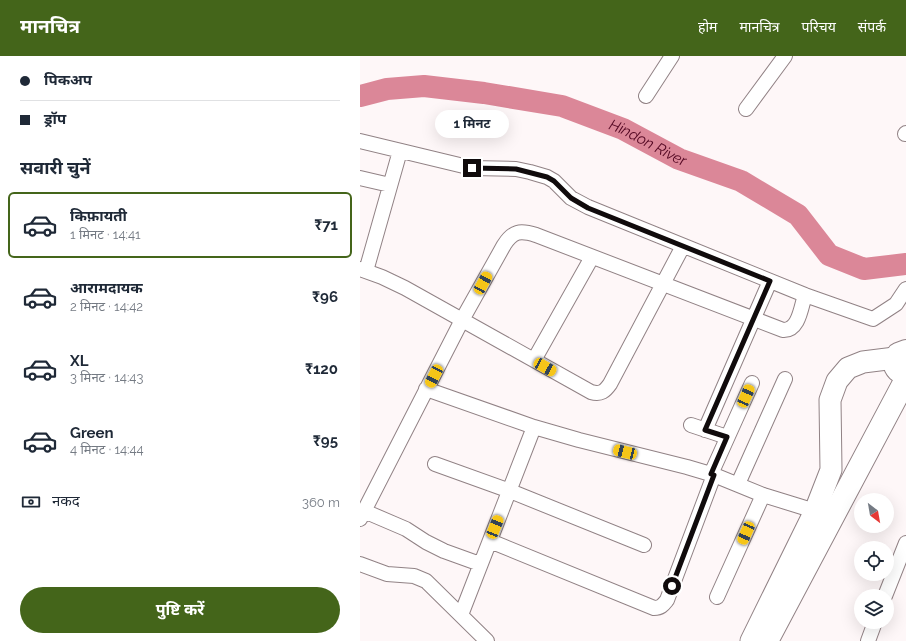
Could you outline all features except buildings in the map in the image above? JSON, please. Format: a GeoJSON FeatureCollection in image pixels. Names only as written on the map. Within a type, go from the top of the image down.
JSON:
{"type":"FeatureCollection","features":[{"type":"Feature","properties":{"kind":"highway"},"geometry":{"type":"LineString","coordinates":[[767,641],[906,379]]}},
{"type":"Feature","properties":{"kind":"main road"},"geometry":{"type":"LineString","coordinates":[[751,641],[816,511],[830,470],[830,400],[837,381],[848,368],[863,362],[902,361]]}},
{"type":"Feature","properties":{"kind":"street"},"geometry":{"type":"LineString","coordinates":[[646,96],[672,56]]}},
{"type":"Feature","properties":{"kind":"street"},"geometry":{"type":"LineString","coordinates":[[746,109],[785,56]]}},
{"type":"Feature","properties":{"kind":"street"},"geometry":{"type":"LineString","coordinates":[[360,141],[472,168],[516,169],[547,177],[554,181],[577,202],[805,295],[873,319],[896,304],[906,289]]}},
{"type":"Feature","properties":{"kind":"street"},"geometry":{"type":"LineString","coordinates":[[400,151],[363,270],[405,288],[591,392],[598,394],[605,391],[610,384],[683,246]]}},
{"type":"Feature","properties":{"kind":"street"},"geometry":{"type":"LineString","coordinates":[[360,178],[390,185]]}},
{"type":"Feature","properties":{"kind":"street"},"geometry":{"type":"LineString","coordinates":[[480,564],[444,552],[406,529],[362,515],[462,320],[508,238],[514,234],[525,232],[536,235],[783,330],[792,329],[796,325],[805,295]]}},
{"type":"Feature","properties":{"kind":"street"},"geometry":{"type":"LineString","coordinates":[[534,360],[592,257]]}},
{"type":"Feature","properties":{"kind":"street"},"geometry":{"type":"LineString","coordinates":[[705,430],[770,281]]}},
{"type":"Feature","properties":{"kind":"street"},"geometry":{"type":"LineString","coordinates":[[738,484],[785,379]]}},
{"type":"Feature","properties":{"kind":"street"},"geometry":{"type":"LineString","coordinates":[[490,541],[654,608],[663,606],[667,600],[727,437],[752,383]]}},
{"type":"Feature","properties":{"kind":"street"},"geometry":{"type":"LineString","coordinates":[[426,390],[534,427],[713,474],[763,495],[816,511]]}},
{"type":"Feature","properties":{"kind":"street"},"geometry":{"type":"LineString","coordinates":[[691,425],[727,437]]}},
{"type":"Feature","properties":{"kind":"street"},"geometry":{"type":"LineString","coordinates":[[461,615],[534,427]]}},
{"type":"Feature","properties":{"kind":"street"},"geometry":{"type":"LineString","coordinates":[[436,464],[510,491],[644,545]]}},
{"type":"Feature","properties":{"kind":"street"},"geometry":{"type":"LineString","coordinates":[[717,597],[763,495]]}},
{"type":"Feature","properties":{"kind":"street"},"geometry":{"type":"LineString","coordinates":[[888,589],[906,544]]}},
{"type":"Feature","properties":{"kind":"street"},"geometry":{"type":"LineString","coordinates":[[360,564],[387,574],[405,575],[420,578],[426,581],[487,641]]}},
{"type":"Feature","properties":{"kind":"street"},"geometry":{"type":"LineString","coordinates":[[868,641],[872,629]]}},
{"type":"Feature","properties":{"kind":"waterway","name":"Hindon River"},"geometry":{"type":"LineString","coordinates":[[360,96],[387,89],[424,86],[484,93],[562,106],[623,129],[679,159],[741,181],[798,215],[829,255],[864,269],[906,264]]}},
{"type":"Feature","properties":{"kind":"route"},"geometry":{"type":"LineString","coordinates":[[472,168],[516,169],[547,177],[560,186],[571,198],[588,208],[770,281],[705,430],[727,437],[711,474],[714,475],[672,586]]}}]}
